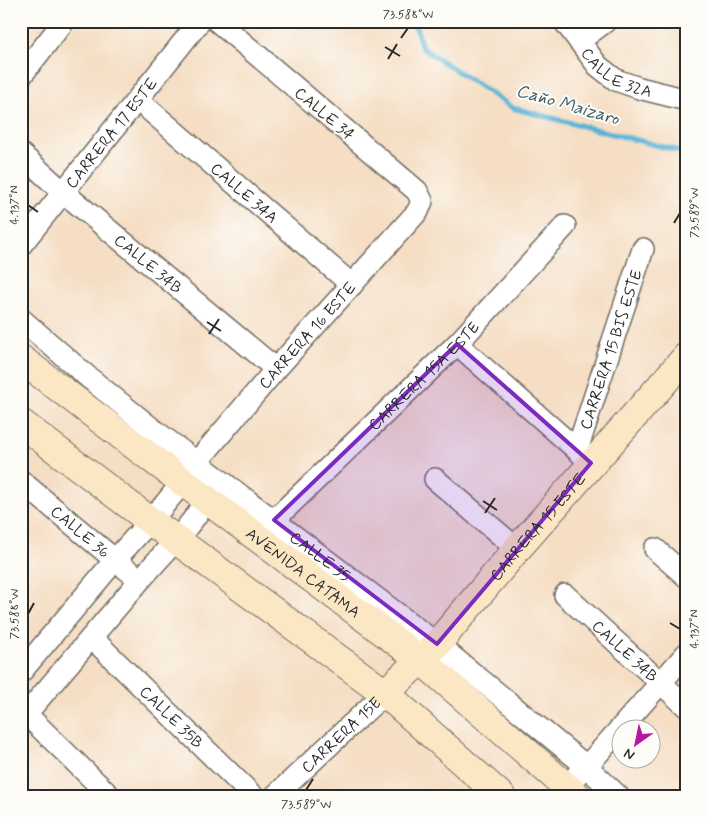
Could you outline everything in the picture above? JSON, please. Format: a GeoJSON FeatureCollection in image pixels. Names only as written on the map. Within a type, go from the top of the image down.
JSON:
{"type":"FeatureCollection","features":[{"type":"Feature","properties":{"kind":"main road","name":"CARRERA 15 ESTE"},"geometry":{"type":"LineString","coordinates":[[384,693],[429,652],[517,549],[584,457],[687,356]]}},
{"type":"Feature","properties":{"kind":"main road","name":"AVENIDA CATAMA"},"geometry":{"type":"LineString","coordinates":[[21,359],[84,408],[190,472],[208,500],[429,652],[572,791]]}},
{"type":"Feature","properties":{"kind":"main road"},"geometry":{"type":"LineString","coordinates":[[21,423],[384,693],[501,796]]}},
{"type":"Feature","properties":{"kind":"street"},"geometry":{"type":"LineString","coordinates":[[21,76],[64,21]]}},
{"type":"Feature","properties":{"kind":"street","name":"CARRERA 17 ESTE"},"geometry":{"type":"LineString","coordinates":[[21,245],[200,21]]}},
{"type":"Feature","properties":{"kind":"street","name":"CALLE 34"},"geometry":{"type":"LineString","coordinates":[[216,21],[417,191],[422,201],[418,211]]}},
{"type":"Feature","properties":{"kind":"street","name":"CALLE 32A"},"geometry":{"type":"LineString","coordinates":[[564,21],[598,66],[616,80],[639,88],[684,96]]}},
{"type":"Feature","properties":{"kind":"street"},"geometry":{"type":"LineString","coordinates":[[579,41],[606,21]]}},
{"type":"Feature","properties":{"kind":"street","name":"CALLE 34A"},"geometry":{"type":"LineString","coordinates":[[138,100],[352,285]]}},
{"type":"Feature","properties":{"kind":"street","name":"CALLE 34B"},"geometry":{"type":"LineString","coordinates":[[21,154],[63,192],[276,369]]}},
{"type":"Feature","properties":{"kind":"street","name":"CARRERA 16 ESTE"},"geometry":{"type":"LineString","coordinates":[[22,669],[159,510],[276,369],[418,211]]}},
{"type":"Feature","properties":{"kind":"street","name":"CARRERA 15A ESTE"},"geometry":{"type":"LineString","coordinates":[[274,520],[457,344],[565,226]]}},
{"type":"Feature","properties":{"kind":"street","name":"CARRERA 15 BIS ESTE"},"geometry":{"type":"LineString","coordinates":[[584,457],[643,250]]}},
{"type":"Feature","properties":{"kind":"street","name":"CALLE 35"},"geometry":{"type":"LineString","coordinates":[[21,319],[150,427],[190,472],[274,520],[429,652],[586,766],[618,796]]}},
{"type":"Feature","properties":{"kind":"street"},"geometry":{"type":"LineString","coordinates":[[457,344],[584,457]]}},
{"type":"Feature","properties":{"kind":"street"},"geometry":{"type":"LineString","coordinates":[[435,479],[517,549]]}},
{"type":"Feature","properties":{"kind":"street","name":"CALLE 36"},"geometry":{"type":"LineString","coordinates":[[21,481],[140,580]]}},
{"type":"Feature","properties":{"kind":"street"},"geometry":{"type":"LineString","coordinates":[[110,796],[24,717],[208,500]]}},
{"type":"Feature","properties":{"kind":"street"},"geometry":{"type":"LineString","coordinates":[[655,548],[687,577]]}},
{"type":"Feature","properties":{"kind":"street","name":"CALLE 34B"},"geometry":{"type":"LineString","coordinates":[[565,595],[687,707]]}},
{"type":"Feature","properties":{"kind":"street","name":"CALLE 35B"},"geometry":{"type":"LineString","coordinates":[[92,638],[253,796]]}},
{"type":"Feature","properties":{"kind":"street"},"geometry":{"type":"LineString","coordinates":[[572,791],[586,766],[687,653]]}},
{"type":"Feature","properties":{"kind":"street","name":"CARRERA 15E"},"geometry":{"type":"LineString","coordinates":[[275,796],[384,693]]}},
{"type":"Feature","properties":{"kind":"highlighted area"},"geometry":{"type":"Polygon","coordinates":[[[457,344],[591,463],[437,644],[274,520],[457,344]]]}},
{"type":"Feature","properties":{"kind":"waterway","name":"Caño Maizaro"},"geometry":{"type":"LineString","coordinates":[[414,21],[422,48],[513,108],[687,153]]}}]}
